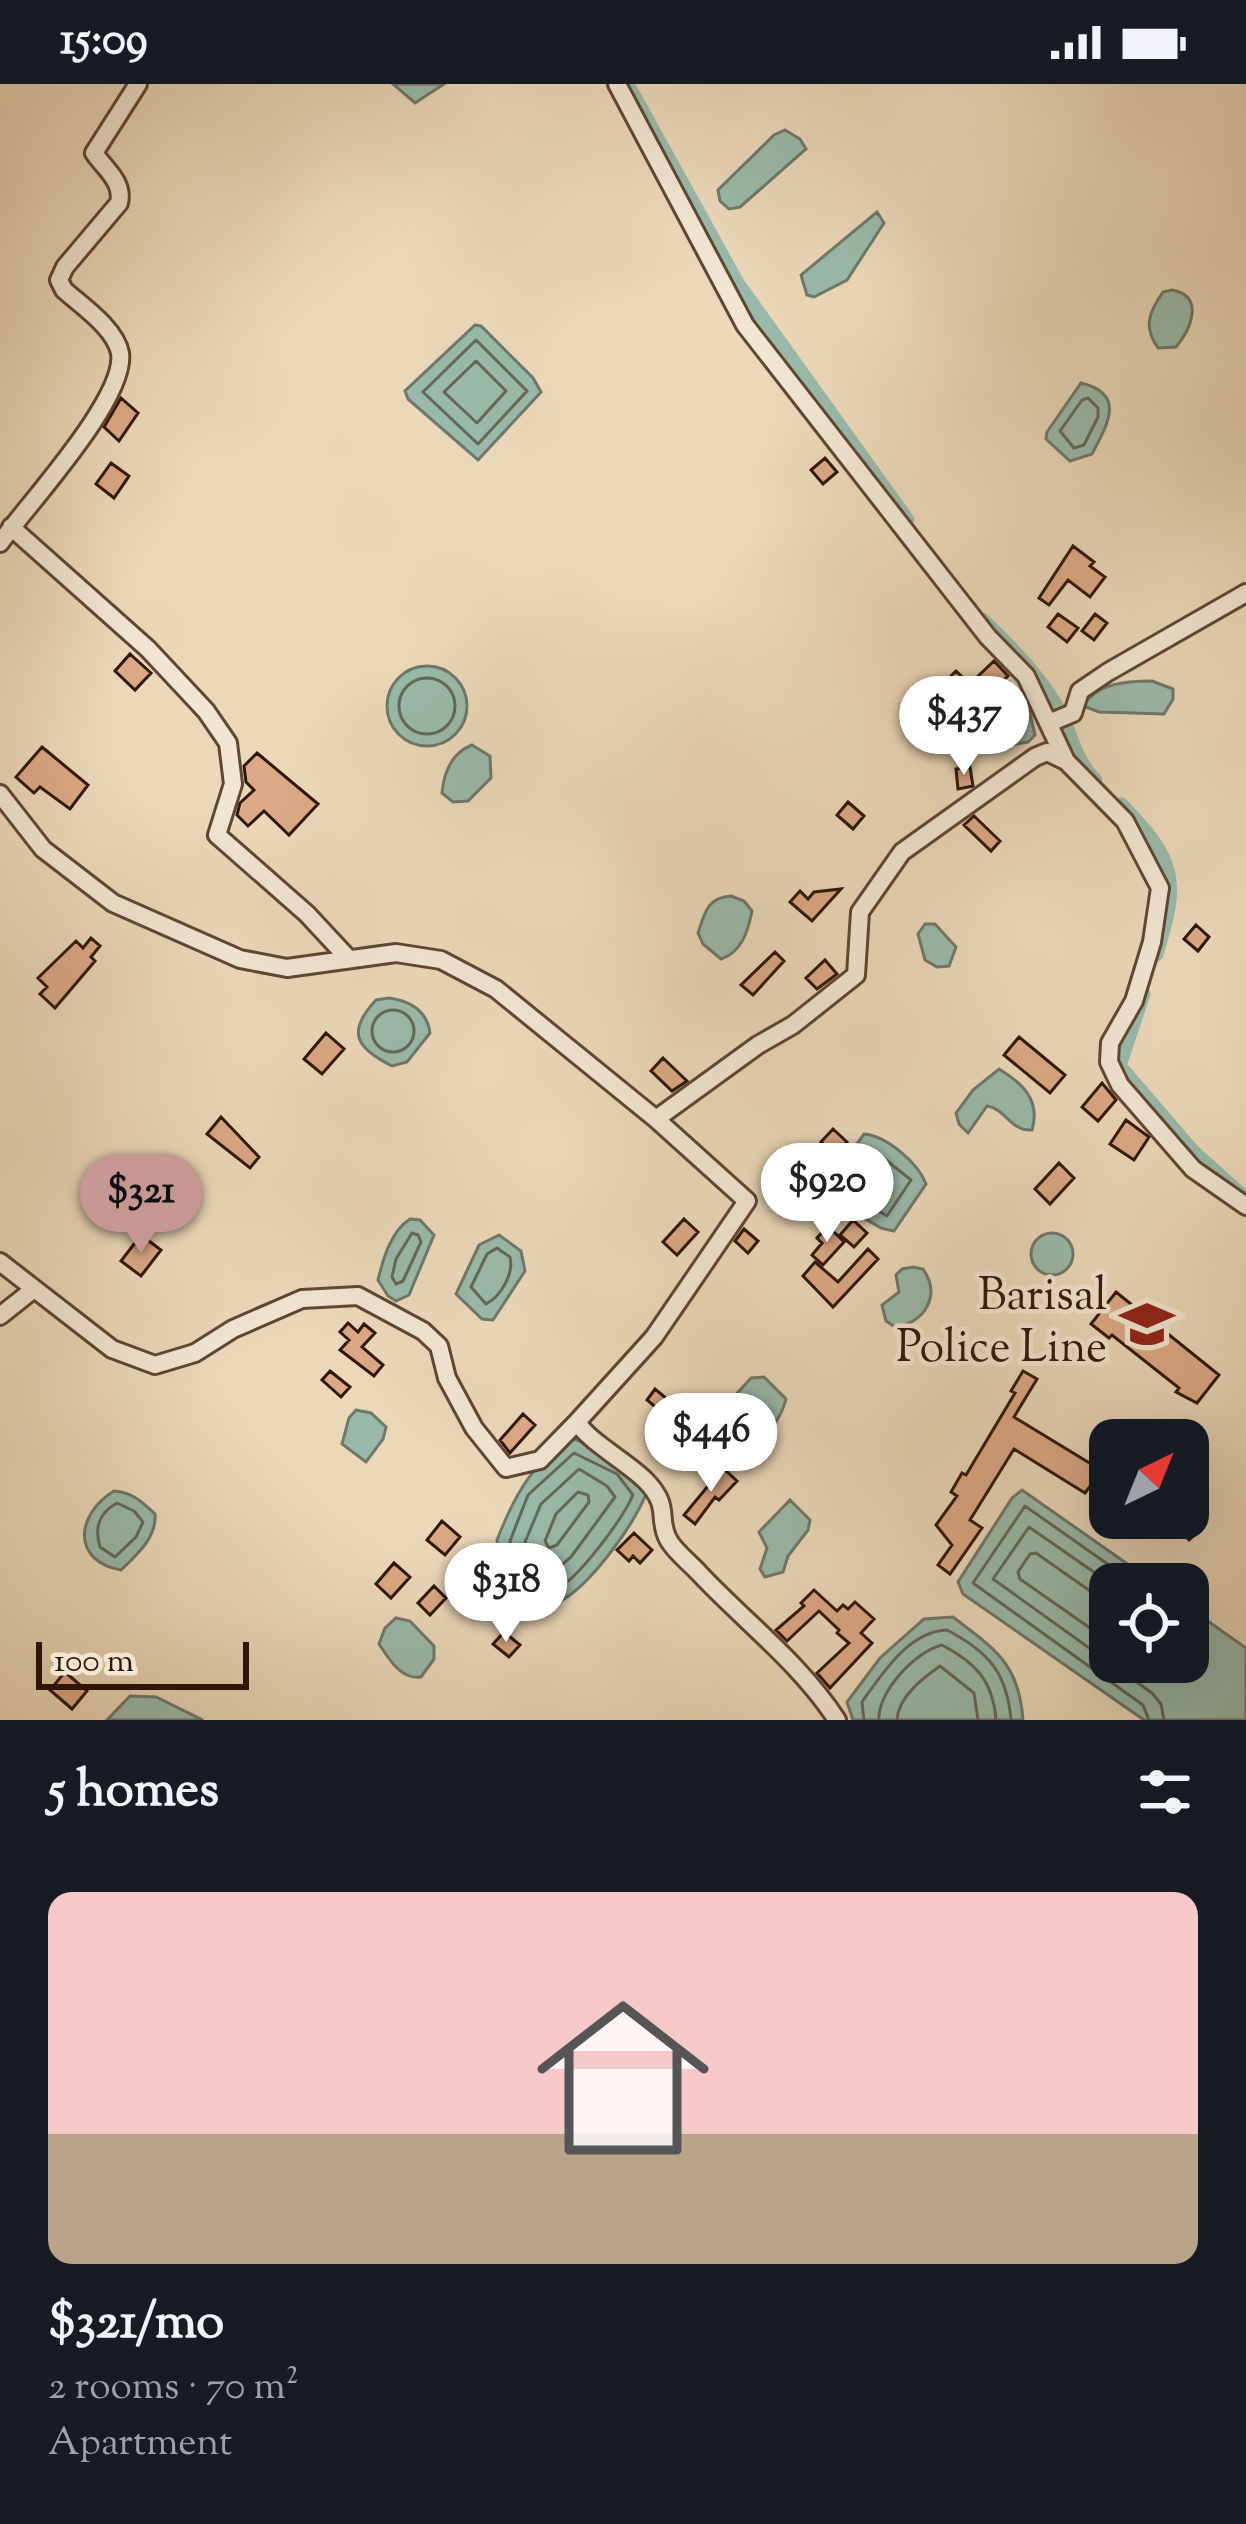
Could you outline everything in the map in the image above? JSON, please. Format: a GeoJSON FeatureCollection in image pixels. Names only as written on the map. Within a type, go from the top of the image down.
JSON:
{"type":"FeatureCollection","features":[{"type":"Feature","properties":{"kind":"street"},"geometry":{"type":"LineString","coordinates":[[138,84],[94,153],[117,183],[122,194],[119,203],[59,280],[114,338],[119,366],[113,386],[77,445],[6,535],[148,649],[206,711],[228,743],[233,784],[217,835],[307,914],[347,957]]}},
{"type":"Feature","properties":{"kind":"street"},"geometry":{"type":"LineString","coordinates":[[617,84],[745,325],[974,618],[1025,676],[1066,760],[1125,820],[1160,888],[1152,942],[1134,1001],[1110,1043],[1109,1062],[1120,1084],[1192,1168],[1246,1206]]}},
{"type":"Feature","properties":{"kind":"street"},"geometry":{"type":"LineString","coordinates":[[1048,723],[1073,713],[1080,691],[1108,671],[1246,593]]}},
{"type":"Feature","properties":{"kind":"street"},"geometry":{"type":"LineString","coordinates":[[656,1119],[758,1045],[794,1025],[856,975],[860,912],[902,852],[1035,758],[1048,752],[1066,760]]}},
{"type":"Feature","properties":{"kind":"street"},"geometry":{"type":"LineString","coordinates":[[0,794],[43,849],[113,903],[239,959],[287,968],[396,953],[441,960],[496,989],[656,1119],[747,1202],[654,1337],[577,1422],[541,1460],[506,1468],[473,1428],[447,1378],[440,1346],[423,1331],[358,1296],[302,1299],[233,1329],[195,1352],[155,1364],[112,1349],[0,1262]]}},
{"type":"Feature","properties":{"kind":"street"},"geometry":{"type":"LineString","coordinates":[[0,1316],[34,1289]]}},
{"type":"Feature","properties":{"kind":"street"},"geometry":{"type":"LineString","coordinates":[[577,1422],[583,1433],[622,1457],[650,1486],[664,1508],[667,1538],[802,1673],[838,1720]]}},
{"type":"Feature","properties":{"kind":"water"},"geometry":{"type":"Polygon","coordinates":[[[393,84],[444,84],[415,103],[393,84]]]}},
{"type":"Feature","properties":{"kind":"water"},"geometry":{"type":"Polygon","coordinates":[[[785,130],[806,149],[740,207],[729,209],[720,201],[718,190],[774,135],[785,130]]]}},
{"type":"Feature","properties":{"kind":"water"},"geometry":{"type":"Polygon","coordinates":[[[877,212],[884,223],[847,280],[814,297],[807,295],[801,275],[877,212]]]}},
{"type":"Feature","properties":{"kind":"water"},"geometry":{"type":"Polygon","coordinates":[[[1172,290],[1189,299],[1190,323],[1176,347],[1158,348],[1150,320],[1163,292],[1172,290]]]}},
{"type":"Feature","properties":{"kind":"water"},"geometry":{"type":"Polygon","coordinates":[[[475,325],[533,378],[541,392],[478,460],[408,399],[405,391],[475,325]]]}},
{"type":"Feature","properties":{"kind":"water"},"geometry":{"type":"Polygon","coordinates":[[[1081,383],[1104,395],[1109,412],[1092,454],[1070,461],[1046,439],[1081,383]]]}},
{"type":"Feature","properties":{"kind":"water"},"geometry":{"type":"Polygon","coordinates":[[[427,666],[455,678],[467,706],[455,734],[427,746],[399,734],[387,706],[399,678],[427,666]]]}},
{"type":"Feature","properties":{"kind":"water"},"geometry":{"type":"Polygon","coordinates":[[[1152,681],[1173,689],[1164,714],[1099,712],[1083,706],[1104,688],[1152,681]]]}},
{"type":"Feature","properties":{"kind":"water"},"geometry":{"type":"Polygon","coordinates":[[[1017,695],[1028,705],[1035,735],[1028,742],[1009,745],[997,738],[1005,700],[1017,695]]]}},
{"type":"Feature","properties":{"kind":"water"},"geometry":{"type":"Polygon","coordinates":[[[472,745],[490,756],[491,778],[468,801],[453,802],[442,793],[447,771],[454,758],[472,745]]]}},
{"type":"Feature","properties":{"kind":"water"},"geometry":{"type":"Polygon","coordinates":[[[731,896],[752,911],[739,946],[721,959],[698,933],[712,903],[731,896]]]}},
{"type":"Feature","properties":{"kind":"water"},"geometry":{"type":"Polygon","coordinates":[[[925,924],[935,924],[956,947],[949,966],[937,967],[925,960],[918,934],[925,924]]]}},
{"type":"Feature","properties":{"kind":"water"},"geometry":{"type":"Polygon","coordinates":[[[389,998],[416,1008],[430,1033],[407,1062],[392,1066],[363,1046],[358,1030],[376,1000],[389,998]]]}},
{"type":"Feature","properties":{"kind":"water"},"geometry":{"type":"Polygon","coordinates":[[[999,1069],[1028,1093],[1034,1110],[1032,1130],[987,1106],[968,1133],[956,1113],[973,1090],[999,1069]]]}},
{"type":"Feature","properties":{"kind":"water"},"geometry":{"type":"Polygon","coordinates":[[[864,1134],[901,1152],[926,1184],[894,1231],[832,1199],[828,1184],[864,1134]]]}},
{"type":"Feature","properties":{"kind":"water"},"geometry":{"type":"Polygon","coordinates":[[[410,1219],[420,1220],[434,1235],[409,1295],[396,1301],[378,1280],[393,1238],[410,1219]]]}},
{"type":"Feature","properties":{"kind":"water"},"geometry":{"type":"Polygon","coordinates":[[[1052,1233],[1067,1239],[1073,1254],[1067,1269],[1052,1275],[1037,1269],[1031,1254],[1037,1239],[1052,1233]]]}},
{"type":"Feature","properties":{"kind":"water"},"geometry":{"type":"Polygon","coordinates":[[[499,1235],[521,1251],[525,1271],[493,1320],[482,1319],[456,1294],[479,1245],[499,1235]]]}},
{"type":"Feature","properties":{"kind":"water"},"geometry":{"type":"Polygon","coordinates":[[[913,1267],[923,1269],[930,1297],[915,1319],[895,1327],[886,1321],[882,1305],[899,1292],[896,1275],[913,1267]]]}},
{"type":"Feature","properties":{"kind":"water"},"geometry":{"type":"Polygon","coordinates":[[[764,1377],[786,1399],[774,1426],[752,1444],[733,1435],[723,1420],[732,1399],[751,1378],[764,1377]]]}},
{"type":"Feature","properties":{"kind":"water"},"geometry":{"type":"Polygon","coordinates":[[[356,1410],[371,1413],[386,1427],[366,1462],[342,1444],[356,1410]]]}},
{"type":"Feature","properties":{"kind":"water"},"geometry":{"type":"Polygon","coordinates":[[[575,1439],[599,1449],[647,1492],[609,1554],[583,1584],[557,1603],[535,1594],[509,1572],[497,1540],[536,1468],[575,1439]]]}},
{"type":"Feature","properties":{"kind":"water"},"geometry":{"type":"Polygon","coordinates":[[[1022,1490],[1126,1563],[1089,1563],[1089,1682],[963,1594],[958,1582],[1012,1498],[1022,1490]]]}},
{"type":"Feature","properties":{"kind":"water"},"geometry":{"type":"Polygon","coordinates":[[[114,1491],[131,1496],[155,1514],[149,1538],[121,1570],[93,1557],[84,1536],[92,1512],[114,1491]]]}},
{"type":"Feature","properties":{"kind":"water"},"geometry":{"type":"Polygon","coordinates":[[[790,1500],[810,1520],[808,1530],[788,1556],[783,1572],[765,1577],[760,1569],[767,1548],[759,1532],[790,1500]]]}},
{"type":"Feature","properties":{"kind":"water"},"geometry":{"type":"Polygon","coordinates":[[[953,1617],[1003,1660],[1016,1685],[1023,1720],[853,1720],[847,1702],[880,1658],[924,1619],[953,1617]]]}},
{"type":"Feature","properties":{"kind":"water"},"geometry":{"type":"Polygon","coordinates":[[[396,1618],[410,1621],[434,1646],[434,1659],[421,1677],[402,1672],[379,1644],[385,1628],[396,1618]]]}},
{"type":"Feature","properties":{"kind":"water"},"geometry":{"type":"Polygon","coordinates":[[[1209,1622],[1246,1648],[1246,1720],[1144,1720],[1091,1683],[1209,1683],[1209,1622]]]}},
{"type":"Feature","properties":{"kind":"water"},"geometry":{"type":"Polygon","coordinates":[[[130,1696],[156,1697],[203,1720],[107,1720],[130,1696]]]}},
{"type":"Feature","properties":{"kind":"building"},"geometry":{"type":"Polygon","coordinates":[[[121,398],[138,413],[119,441],[104,427],[121,398]]]}},
{"type":"Feature","properties":{"kind":"building"},"geometry":{"type":"Polygon","coordinates":[[[825,458],[837,472],[823,484],[811,470],[825,458]]]}},
{"type":"Feature","properties":{"kind":"building"},"geometry":{"type":"Polygon","coordinates":[[[111,463],[129,476],[114,498],[96,484],[111,463]]]}},
{"type":"Feature","properties":{"kind":"building"},"geometry":{"type":"Polygon","coordinates":[[[1073,546],[1105,577],[1090,597],[1068,580],[1049,605],[1039,598],[1073,546]]]}},
{"type":"Feature","properties":{"kind":"building"},"geometry":{"type":"Polygon","coordinates":[[[1058,614],[1078,628],[1067,642],[1048,627],[1058,614]]]}},
{"type":"Feature","properties":{"kind":"building"},"geometry":{"type":"Polygon","coordinates":[[[1095,614],[1107,623],[1094,640],[1082,631],[1095,614]]]}},
{"type":"Feature","properties":{"kind":"building"},"geometry":{"type":"Polygon","coordinates":[[[130,654],[151,673],[135,690],[115,671],[130,654]]]}},
{"type":"Feature","properties":{"kind":"building"},"geometry":{"type":"Polygon","coordinates":[[[994,661],[1008,676],[988,695],[974,680],[994,661]]]}},
{"type":"Feature","properties":{"kind":"building"},"geometry":{"type":"Polygon","coordinates":[[[956,671],[975,689],[950,715],[941,706],[957,689],[947,680],[956,671]]]}},
{"type":"Feature","properties":{"kind":"building"},"geometry":{"type":"Polygon","coordinates":[[[42,747],[88,785],[70,809],[40,787],[34,793],[16,777],[42,747]]]}},
{"type":"Feature","properties":{"kind":"building"},"geometry":{"type":"Polygon","coordinates":[[[257,753],[318,804],[289,835],[264,811],[248,826],[237,815],[240,803],[254,790],[246,782],[244,766],[257,753]]]}},
{"type":"Feature","properties":{"kind":"building"},"geometry":{"type":"Polygon","coordinates":[[[970,767],[973,786],[958,789],[956,769],[970,767]]]}},
{"type":"Feature","properties":{"kind":"building"},"geometry":{"type":"Polygon","coordinates":[[[848,802],[864,816],[853,829],[837,815],[848,802]]]}},
{"type":"Feature","properties":{"kind":"building"},"geometry":{"type":"Polygon","coordinates":[[[974,816],[1000,841],[991,851],[964,825],[974,816]]]}},
{"type":"Feature","properties":{"kind":"building"},"geometry":{"type":"Polygon","coordinates":[[[841,889],[812,921],[790,902],[800,891],[808,899],[814,892],[841,889]]]}},
{"type":"Feature","properties":{"kind":"building"},"geometry":{"type":"Polygon","coordinates":[[[1196,925],[1209,937],[1198,951],[1184,939],[1196,925]]]}},
{"type":"Feature","properties":{"kind":"building"},"geometry":{"type":"Polygon","coordinates":[[[91,938],[100,946],[91,957],[95,961],[55,1008],[40,994],[47,987],[38,978],[76,941],[83,948],[91,938]]]}},
{"type":"Feature","properties":{"kind":"building"},"geometry":{"type":"Polygon","coordinates":[[[775,952],[784,961],[753,995],[741,985],[775,952]]]}},
{"type":"Feature","properties":{"kind":"building"},"geometry":{"type":"Polygon","coordinates":[[[825,960],[837,974],[817,989],[806,978],[825,960]]]}},
{"type":"Feature","properties":{"kind":"building"},"geometry":{"type":"Polygon","coordinates":[[[326,1033],[344,1049],[322,1074],[304,1059],[326,1033]]]}},
{"type":"Feature","properties":{"kind":"building"},"geometry":{"type":"Polygon","coordinates":[[[1019,1037],[1065,1075],[1050,1093],[1004,1055],[1019,1037]]]}},
{"type":"Feature","properties":{"kind":"building"},"geometry":{"type":"Polygon","coordinates":[[[663,1058],[687,1081],[672,1091],[651,1071],[663,1058]]]}},
{"type":"Feature","properties":{"kind":"building"},"geometry":{"type":"Polygon","coordinates":[[[1102,1083],[1116,1100],[1098,1121],[1082,1107],[1102,1083]]]}},
{"type":"Feature","properties":{"kind":"building"},"geometry":{"type":"Polygon","coordinates":[[[221,1117],[259,1157],[250,1168],[207,1134],[221,1117]]]}},
{"type":"Feature","properties":{"kind":"building"},"geometry":{"type":"Polygon","coordinates":[[[1126,1120],[1149,1137],[1134,1160],[1110,1144],[1126,1120]]]}},
{"type":"Feature","properties":{"kind":"building"},"geometry":{"type":"Polygon","coordinates":[[[833,1129],[847,1142],[835,1155],[821,1142],[833,1129]]]}},
{"type":"Feature","properties":{"kind":"building"},"geometry":{"type":"Polygon","coordinates":[[[1059,1163],[1074,1178],[1050,1204],[1035,1189],[1059,1163]]]}},
{"type":"Feature","properties":{"kind":"building"},"geometry":{"type":"Polygon","coordinates":[[[684,1219],[698,1232],[677,1255],[663,1242],[684,1219]]]}},
{"type":"Feature","properties":{"kind":"building"},"geometry":{"type":"Polygon","coordinates":[[[853,1220],[867,1233],[854,1247],[840,1235],[853,1220]]]}},
{"type":"Feature","properties":{"kind":"building"},"geometry":{"type":"Polygon","coordinates":[[[828,1226],[844,1242],[823,1265],[812,1255],[822,1243],[817,1238],[828,1226]]]}},
{"type":"Feature","properties":{"kind":"building"},"geometry":{"type":"Polygon","coordinates":[[[744,1229],[758,1241],[748,1253],[735,1241],[744,1229]]]}},
{"type":"Feature","properties":{"kind":"building"},"geometry":{"type":"Polygon","coordinates":[[[141,1235],[161,1250],[141,1276],[121,1261],[141,1235]]]}},
{"type":"Feature","properties":{"kind":"building"},"geometry":{"type":"Polygon","coordinates":[[[868,1249],[878,1259],[833,1307],[803,1276],[815,1262],[838,1282],[868,1249]]]}},
{"type":"Feature","properties":{"kind":"building"},"geometry":{"type":"Polygon","coordinates":[[[1116,1292],[1219,1375],[1197,1403],[1176,1392],[1179,1388],[1112,1335],[1109,1338],[1091,1324],[1116,1292]]]}},
{"type":"Feature","properties":{"kind":"building"},"geometry":{"type":"Polygon","coordinates":[[[348,1323],[358,1332],[364,1324],[375,1333],[362,1347],[383,1365],[374,1376],[340,1350],[349,1340],[340,1332],[348,1323]]]}},
{"type":"Feature","properties":{"kind":"building"},"geometry":{"type":"Polygon","coordinates":[[[330,1371],[350,1387],[341,1397],[322,1380],[330,1371]]]}},
{"type":"Feature","properties":{"kind":"building"},"geometry":{"type":"Polygon","coordinates":[[[1023,1371],[1037,1379],[1014,1417],[1089,1463],[1089,1488],[1085,1493],[1014,1449],[970,1520],[982,1528],[950,1574],[938,1565],[952,1545],[936,1525],[957,1496],[951,1492],[962,1473],[966,1475],[1015,1393],[1011,1391],[1023,1371]]]}},
{"type":"Feature","properties":{"kind":"building"},"geometry":{"type":"Polygon","coordinates":[[[655,1389],[673,1404],[664,1414],[647,1400],[655,1389]]]}},
{"type":"Feature","properties":{"kind":"building"},"geometry":{"type":"Polygon","coordinates":[[[523,1414],[535,1425],[510,1453],[500,1440],[523,1414]]]}},
{"type":"Feature","properties":{"kind":"building"},"geometry":{"type":"Polygon","coordinates":[[[723,1468],[737,1481],[719,1500],[715,1497],[695,1524],[684,1515],[723,1468]]]}},
{"type":"Feature","properties":{"kind":"building"},"geometry":{"type":"Polygon","coordinates":[[[442,1521],[460,1537],[445,1555],[427,1540],[442,1521]]]}},
{"type":"Feature","properties":{"kind":"building"},"geometry":{"type":"Polygon","coordinates":[[[634,1533],[652,1550],[640,1563],[633,1556],[629,1561],[617,1550],[634,1533]]]}},
{"type":"Feature","properties":{"kind":"building"},"geometry":{"type":"Polygon","coordinates":[[[394,1563],[410,1577],[391,1598],[376,1584],[394,1563]]]}},
{"type":"Feature","properties":{"kind":"building"},"geometry":{"type":"Polygon","coordinates":[[[434,1586],[446,1598],[430,1615],[418,1603],[434,1586]]]}},
{"type":"Feature","properties":{"kind":"building"},"geometry":{"type":"Polygon","coordinates":[[[814,1590],[837,1611],[855,1602],[874,1619],[861,1633],[872,1643],[830,1688],[817,1673],[849,1643],[839,1630],[819,1611],[787,1641],[776,1630],[804,1606],[801,1603],[814,1590]]]}},
{"type":"Feature","properties":{"kind":"building"},"geometry":{"type":"Polygon","coordinates":[[[504,1632],[520,1645],[509,1657],[493,1644],[504,1632]]]}},
{"type":"Feature","properties":{"kind":"building"},"geometry":{"type":"Polygon","coordinates":[[[65,1672],[87,1691],[72,1709],[50,1690],[65,1672]]]}},
{"type":"Feature","properties":{"kind":"waterway"},"geometry":{"type":"LineString","coordinates":[[627,84],[737,283],[907,520]]}},
{"type":"Feature","properties":{"kind":"waterway"},"geometry":{"type":"LineString","coordinates":[[982,620],[1043,686],[1095,780]]}},
{"type":"Feature","properties":{"kind":"waterway"},"geometry":{"type":"LineString","coordinates":[[1121,805],[1153,842],[1168,873],[1168,908],[1156,954]]}},
{"type":"Feature","properties":{"kind":"waterway"},"geometry":{"type":"LineString","coordinates":[[1143,994],[1119,1066],[1192,1151],[1240,1194]]}},
{"type":"Feature","properties":{"kind":"place","name":"Barisal Police Line"},"geometry":{"type":"Point","coordinates":[1147,1324]}}]}
